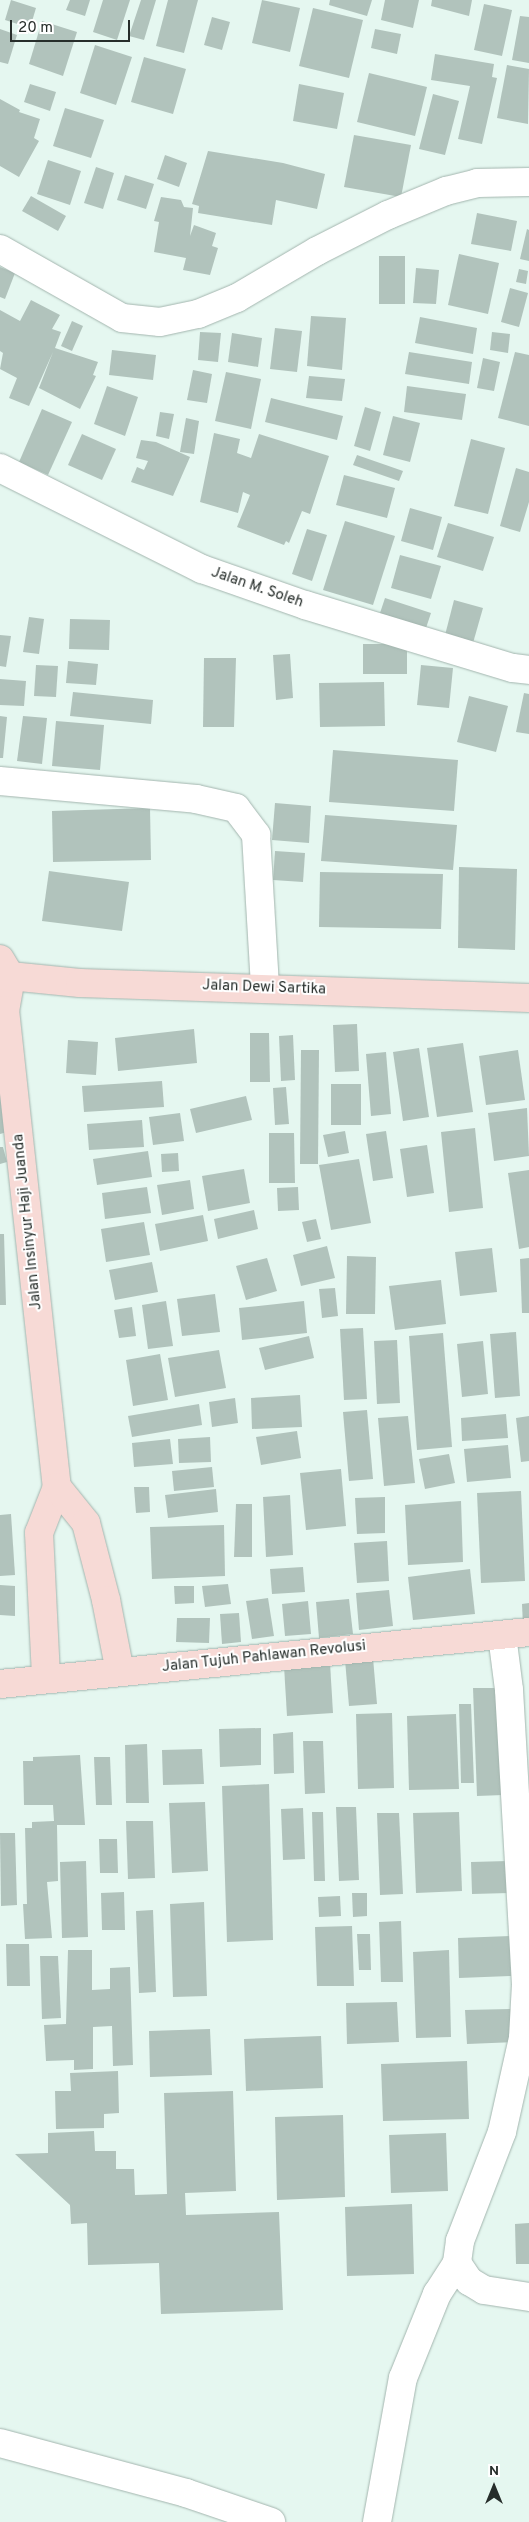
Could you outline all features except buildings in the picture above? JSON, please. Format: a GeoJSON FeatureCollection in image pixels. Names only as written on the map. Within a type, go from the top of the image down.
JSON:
{"type":"FeatureCollection","features":[{"type":"Feature","properties":{"kind":"street"},"geometry":{"type":"LineString","coordinates":[[0,249],[122,318],[160,322],[198,314],[237,298],[317,251],[388,215],[446,191],[477,183],[529,182]]}},
{"type":"Feature","properties":{"kind":"street","name":"Jalan M. Soleh"},"geometry":{"type":"LineString","coordinates":[[0,468],[202,569],[305,605],[513,668],[529,670]]}},
{"type":"Feature","properties":{"kind":"street"},"geometry":{"type":"LineString","coordinates":[[0,781],[196,800],[236,808],[256,835],[266,988]]}},
{"type":"Feature","properties":{"kind":"street","name":"Jalan Dewi Sartika"},"geometry":{"type":"LineString","coordinates":[[4,971],[80,983],[529,998]]}},
{"type":"Feature","properties":{"kind":"street","name":"Jalan Insinyur Haji Juanda"},"geometry":{"type":"LineString","coordinates":[[4,971],[5,1010],[57,1487],[39,1533],[46,1678]]}},
{"type":"Feature","properties":{"kind":"street"},"geometry":{"type":"LineString","coordinates":[[57,1487],[86,1523],[106,1600],[120,1672]]}},
{"type":"Feature","properties":{"kind":"street","name":"Jalan Tujuh Pahlawan Revolusi"},"geometry":{"type":"LineString","coordinates":[[0,1684],[529,1632]]}},
{"type":"Feature","properties":{"kind":"street"},"geometry":{"type":"LineString","coordinates":[[377,2522],[403,2378],[437,2294],[457,2263],[460,2241],[502,2132],[523,2038],[526,1984],[509,1690],[502,1635]]}},
{"type":"Feature","properties":{"kind":"street"},"geometry":{"type":"LineString","coordinates":[[457,2263],[468,2281],[484,2290],[529,2297]]}},
{"type":"Feature","properties":{"kind":"street"},"geometry":{"type":"LineString","coordinates":[[0,2443],[186,2493],[271,2522]]}}]}
